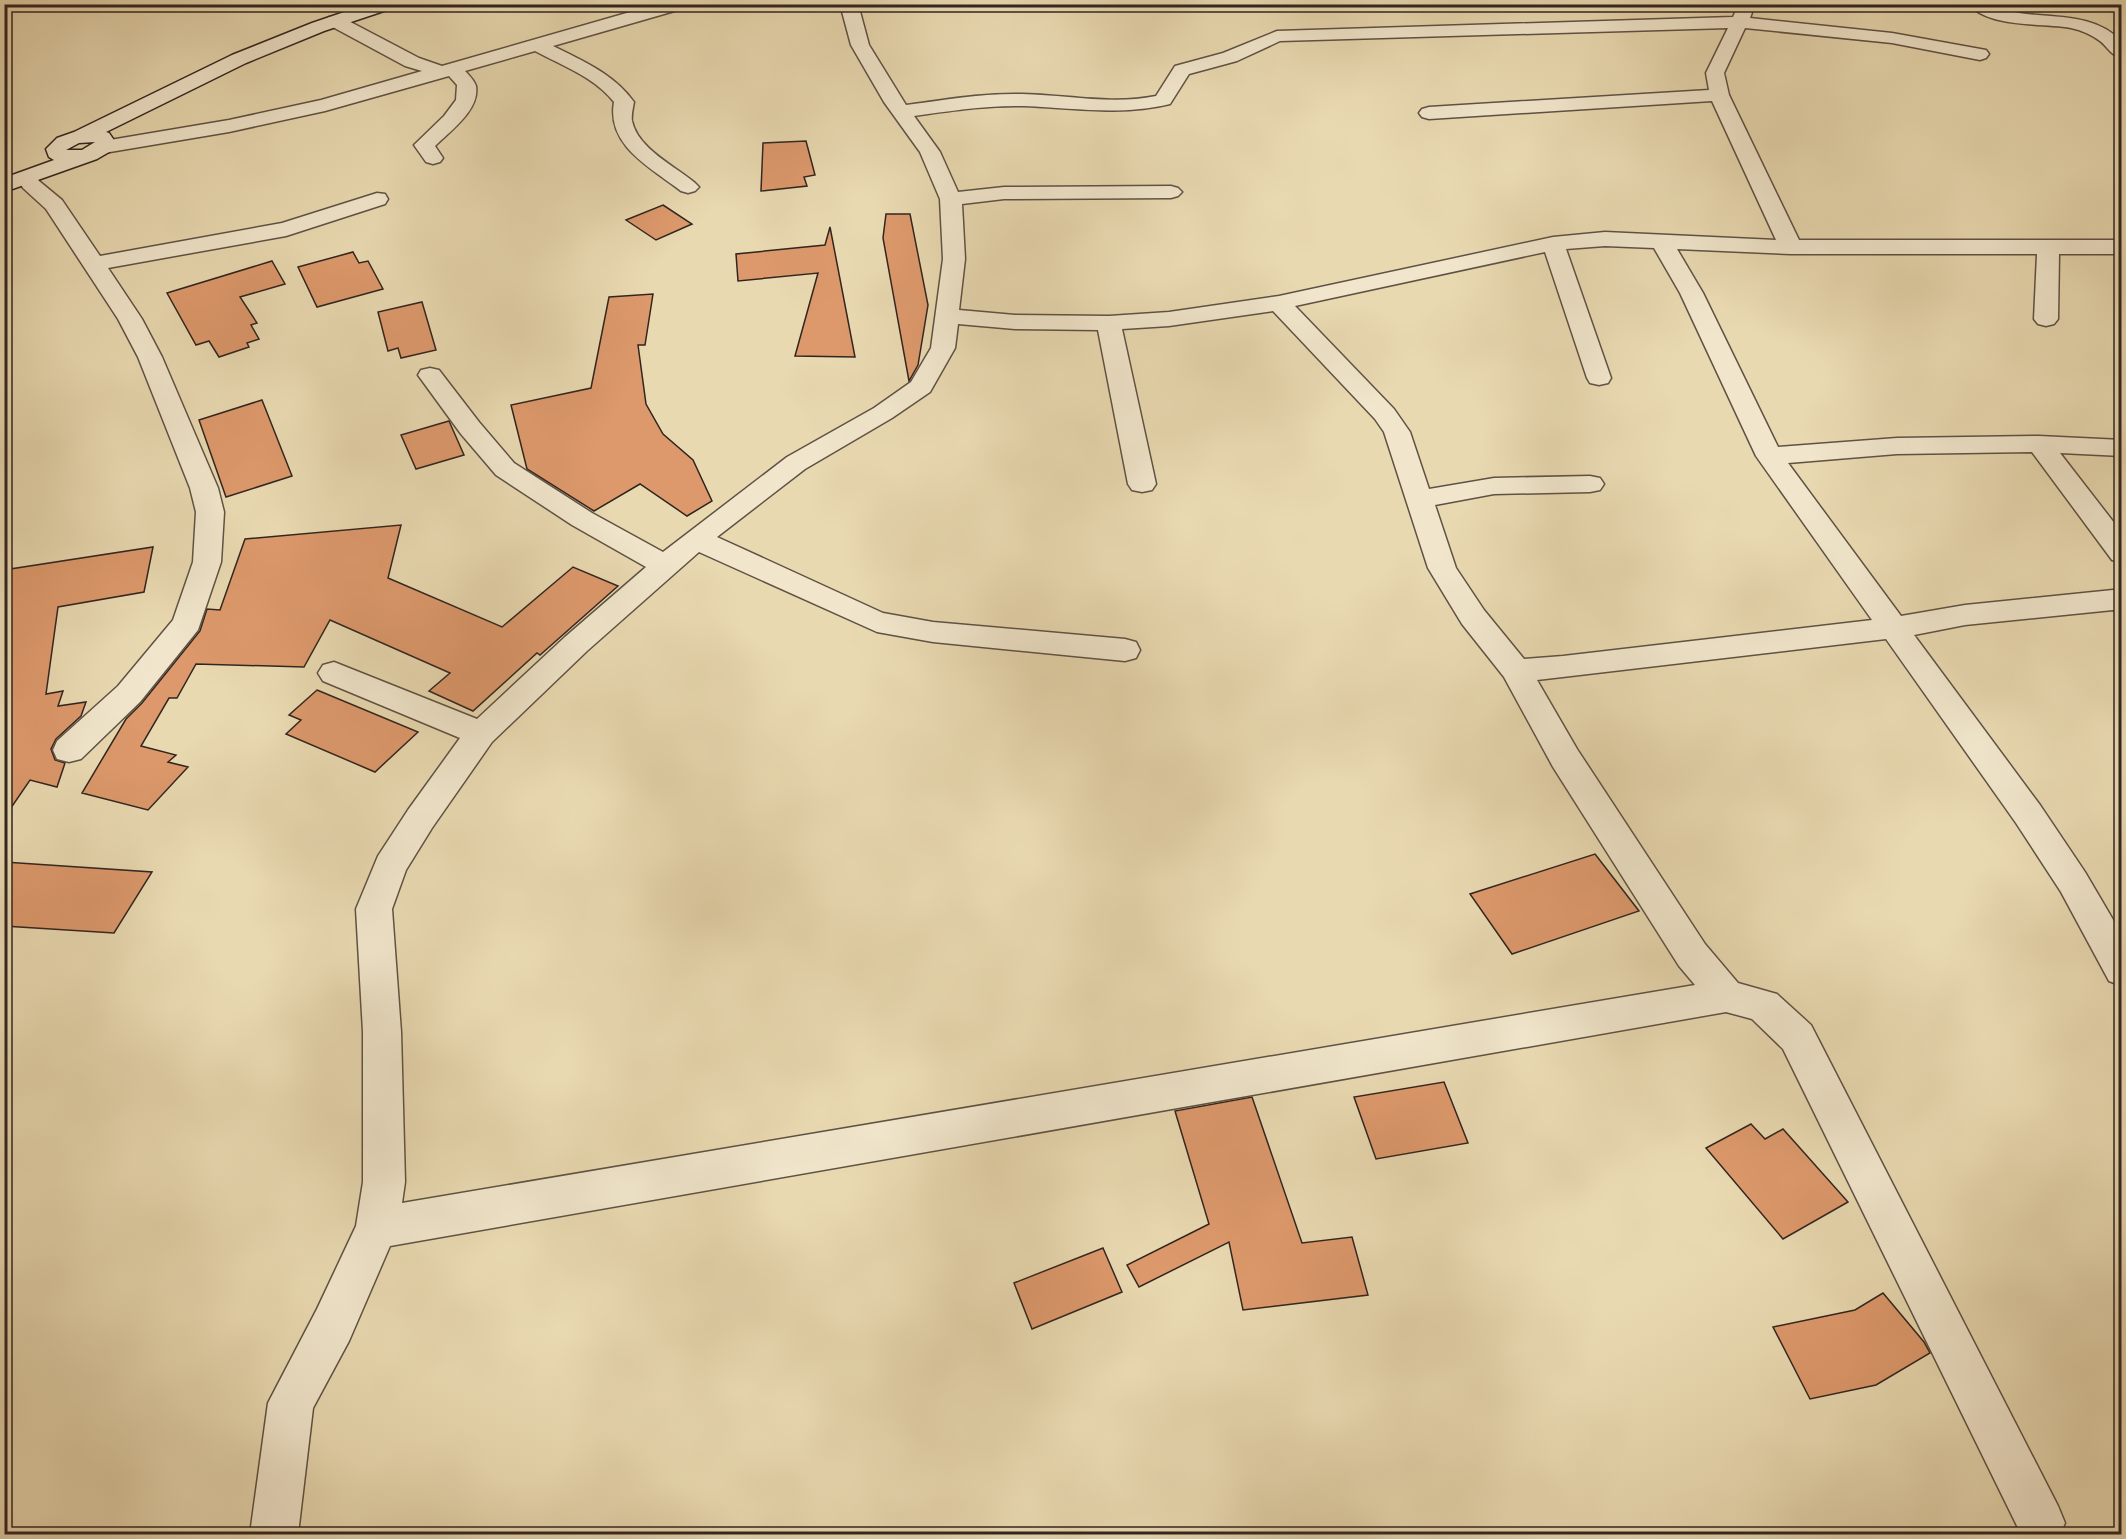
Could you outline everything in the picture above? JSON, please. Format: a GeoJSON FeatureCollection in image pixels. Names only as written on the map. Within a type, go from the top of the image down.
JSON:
{"type":"FeatureCollection","features":[{"type":"Feature","properties":{"kind":"street"},"geometry":{"type":"LineString","coordinates":[[12,176],[239,59],[335,21],[387,4]]}},
{"type":"Feature","properties":{"kind":"street"},"geometry":{"type":"LineString","coordinates":[[75,145],[102,137],[106,143],[104,147],[261,119],[325,105],[679,4]]}},
{"type":"Feature","properties":{"kind":"street"},"geometry":{"type":"LineString","coordinates":[[274,1534],[291,1403],[333,1325],[378,1228],[384,1182],[382,1032],[374,909],[390,866],[420,819],[481,734],[576,644],[696,539],[796,463],[883,413],[921,387],[943,348],[954,259],[951,199],[930,152],[901,112],[860,45],[849,4]]}},
{"type":"Feature","properties":{"kind":"street"},"geometry":{"type":"LineString","coordinates":[[1748,4],[1715,73],[1719,95],[1791,247]]}},
{"type":"Feature","properties":{"kind":"street"},"geometry":{"type":"LineString","coordinates":[[1977,4],[1984,9],[2003,15],[2086,26],[2105,36],[2121,53]]}},
{"type":"Feature","properties":{"kind":"street"},"geometry":{"type":"LineString","coordinates":[[901,112],[958,104],[1018,100],[1123,105],[1154,102],[1163,100],[1182,70],[1230,57],[1277,36],[1584,19],[1738,22],[1892,38],[1980,54]]}},
{"type":"Feature","properties":{"kind":"street"},"geometry":{"type":"LineString","coordinates":[[335,21],[412,62],[446,70],[466,84],[466,100],[451,120],[424,145],[433,158]]}},
{"type":"Feature","properties":{"kind":"street"},"geometry":{"type":"LineString","coordinates":[[536,44],[580,67],[616,90],[624,102],[621,119],[630,139],[644,153],[688,187]]}},
{"type":"Feature","properties":{"kind":"street"},"geometry":{"type":"LineString","coordinates":[[1429,113],[1719,95]]}},
{"type":"Feature","properties":{"kind":"street"},"geometry":{"type":"LineString","coordinates":[[12,176],[30,184],[54,205],[94,264],[150,357],[204,488],[210,512],[207,562],[187,623],[129,694],[69,750]]}},
{"type":"Feature","properties":{"kind":"street"},"geometry":{"type":"LineString","coordinates":[[951,199],[1004,193],[1171,192]]}},
{"type":"Feature","properties":{"kind":"street"},"geometry":{"type":"LineString","coordinates":[[94,264],[286,229],[377,199]]}},
{"type":"Feature","properties":{"kind":"street"},"geometry":{"type":"LineString","coordinates":[[947,316],[1015,322],[1109,323],[1169,319],[1279,303],[1553,244],[1605,239],[1791,247],[2121,247]]}},
{"type":"Feature","properties":{"kind":"street"},"geometry":{"type":"LineString","coordinates":[[1661,242],[1681,272],[1769,456],[1894,628],[2073,882],[2121,970]]}},
{"type":"Feature","properties":{"kind":"street"},"geometry":{"type":"LineString","coordinates":[[1553,244],[1599,378]]}},
{"type":"Feature","properties":{"kind":"street"},"geometry":{"type":"LineString","coordinates":[[2046,319],[2048,247]]}},
{"type":"Feature","properties":{"kind":"street"},"geometry":{"type":"LineString","coordinates":[[1279,303],[1385,414],[1397,432],[1442,568],[1473,617],[1516,670],[1565,759],[1692,955],[1726,996]]}},
{"type":"Feature","properties":{"kind":"street"},"geometry":{"type":"LineString","coordinates":[[1109,323],[1142,484]]}},
{"type":"Feature","properties":{"kind":"street"},"geometry":{"type":"LineString","coordinates":[[430,375],[505,470],[582,519],[666,566]]}},
{"type":"Feature","properties":{"kind":"street"},"geometry":{"type":"LineString","coordinates":[[1769,456],[1897,446],[2039,444],[2121,448]]}},
{"type":"Feature","properties":{"kind":"street"},"geometry":{"type":"LineString","coordinates":[[2039,444],[2121,553]]}},
{"type":"Feature","properties":{"kind":"street"},"geometry":{"type":"LineString","coordinates":[[1420,499],[1494,486],[1590,484]]}},
{"type":"Feature","properties":{"kind":"street"},"geometry":{"type":"LineString","coordinates":[[696,539],[877,622],[933,632],[1125,650]]}},
{"type":"Feature","properties":{"kind":"street"},"geometry":{"type":"LineString","coordinates":[[1516,670],[1563,667],[1894,628],[1965,615],[2113,600],[2121,602]]}},
{"type":"Feature","properties":{"kind":"street"},"geometry":{"type":"LineString","coordinates":[[334,673],[481,734]]}},
{"type":"Feature","properties":{"kind":"street"},"geometry":{"type":"LineString","coordinates":[[378,1228],[1726,996],[1764,1006],[1797,1037],[2041,1523]]}},
{"type":"Feature","properties":{"kind":"building"},"geometry":{"type":"Polygon","coordinates":[[[806,141],[815,175],[804,177],[807,186],[761,191],[763,143],[806,141]]]}},
{"type":"Feature","properties":{"kind":"building"},"geometry":{"type":"Polygon","coordinates":[[[663,205],[692,224],[656,240],[626,220],[663,205]]]}},
{"type":"Feature","properties":{"kind":"building"},"geometry":{"type":"Polygon","coordinates":[[[886,214],[910,214],[928,305],[918,365],[909,381],[883,238],[886,214]]]}},
{"type":"Feature","properties":{"kind":"building"},"geometry":{"type":"Polygon","coordinates":[[[830,227],[855,357],[795,356],[818,273],[738,281],[736,254],[825,245],[830,227]]]}},
{"type":"Feature","properties":{"kind":"building"},"geometry":{"type":"Polygon","coordinates":[[[353,252],[359,263],[368,261],[383,289],[317,307],[298,267],[353,252]]]}},
{"type":"Feature","properties":{"kind":"building"},"geometry":{"type":"Polygon","coordinates":[[[272,261],[285,284],[240,297],[257,323],[251,325],[259,339],[247,343],[249,347],[219,357],[209,341],[196,345],[167,293],[272,261]]]}},
{"type":"Feature","properties":{"kind":"building"},"geometry":{"type":"Polygon","coordinates":[[[653,294],[645,345],[638,345],[646,404],[663,434],[693,460],[712,501],[687,516],[640,484],[594,511],[527,469],[511,405],[591,388],[609,297],[653,294]]]}},
{"type":"Feature","properties":{"kind":"building"},"geometry":{"type":"Polygon","coordinates":[[[422,302],[436,350],[401,358],[398,348],[388,351],[378,312],[422,302]]]}},
{"type":"Feature","properties":{"kind":"building"},"geometry":{"type":"Polygon","coordinates":[[[262,400],[292,476],[226,497],[199,420],[262,400]]]}},
{"type":"Feature","properties":{"kind":"building"},"geometry":{"type":"Polygon","coordinates":[[[449,421],[464,455],[416,469],[401,435],[449,421]]]}},
{"type":"Feature","properties":{"kind":"building"},"geometry":{"type":"Polygon","coordinates":[[[401,525],[388,578],[502,627],[573,567],[618,586],[540,655],[537,653],[473,711],[429,691],[450,673],[330,620],[304,667],[196,664],[177,698],[169,698],[141,746],[176,755],[168,762],[188,767],[148,810],[82,793],[126,719],[142,703],[200,631],[207,609],[220,610],[245,539],[401,525]]]}},
{"type":"Feature","properties":{"kind":"building"},"geometry":{"type":"Polygon","coordinates":[[[153,547],[144,592],[58,607],[46,694],[63,691],[58,706],[86,702],[81,716],[56,739],[51,749],[55,760],[65,763],[57,787],[30,780],[4,818],[4,570],[153,547]]]}},
{"type":"Feature","properties":{"kind":"building"},"geometry":{"type":"Polygon","coordinates":[[[317,690],[418,732],[375,772],[286,734],[301,720],[289,715],[317,690]]]}},
{"type":"Feature","properties":{"kind":"building"},"geometry":{"type":"Polygon","coordinates":[[[1595,854],[1639,911],[1512,954],[1470,894],[1595,854]]]}},
{"type":"Feature","properties":{"kind":"building"},"geometry":{"type":"Polygon","coordinates":[[[4,862],[152,872],[114,933],[4,926],[4,862]]]}},
{"type":"Feature","properties":{"kind":"building"},"geometry":{"type":"Polygon","coordinates":[[[1444,1082],[1468,1143],[1376,1159],[1354,1097],[1444,1082]]]}},
{"type":"Feature","properties":{"kind":"building"},"geometry":{"type":"Polygon","coordinates":[[[1252,1097],[1302,1243],[1352,1237],[1368,1295],[1243,1310],[1229,1242],[1139,1287],[1127,1265],[1209,1224],[1175,1111],[1252,1097]]]}},
{"type":"Feature","properties":{"kind":"building"},"geometry":{"type":"Polygon","coordinates":[[[1751,1124],[1765,1139],[1783,1129],[1848,1202],[1783,1239],[1706,1148],[1751,1124]]]}},
{"type":"Feature","properties":{"kind":"building"},"geometry":{"type":"Polygon","coordinates":[[[1103,1248],[1122,1292],[1032,1329],[1014,1283],[1103,1248]]]}},
{"type":"Feature","properties":{"kind":"building"},"geometry":{"type":"Polygon","coordinates":[[[1883,1293],[1924,1342],[1930,1353],[1876,1385],[1810,1399],[1773,1327],[1855,1310],[1883,1293]]]}}]}
